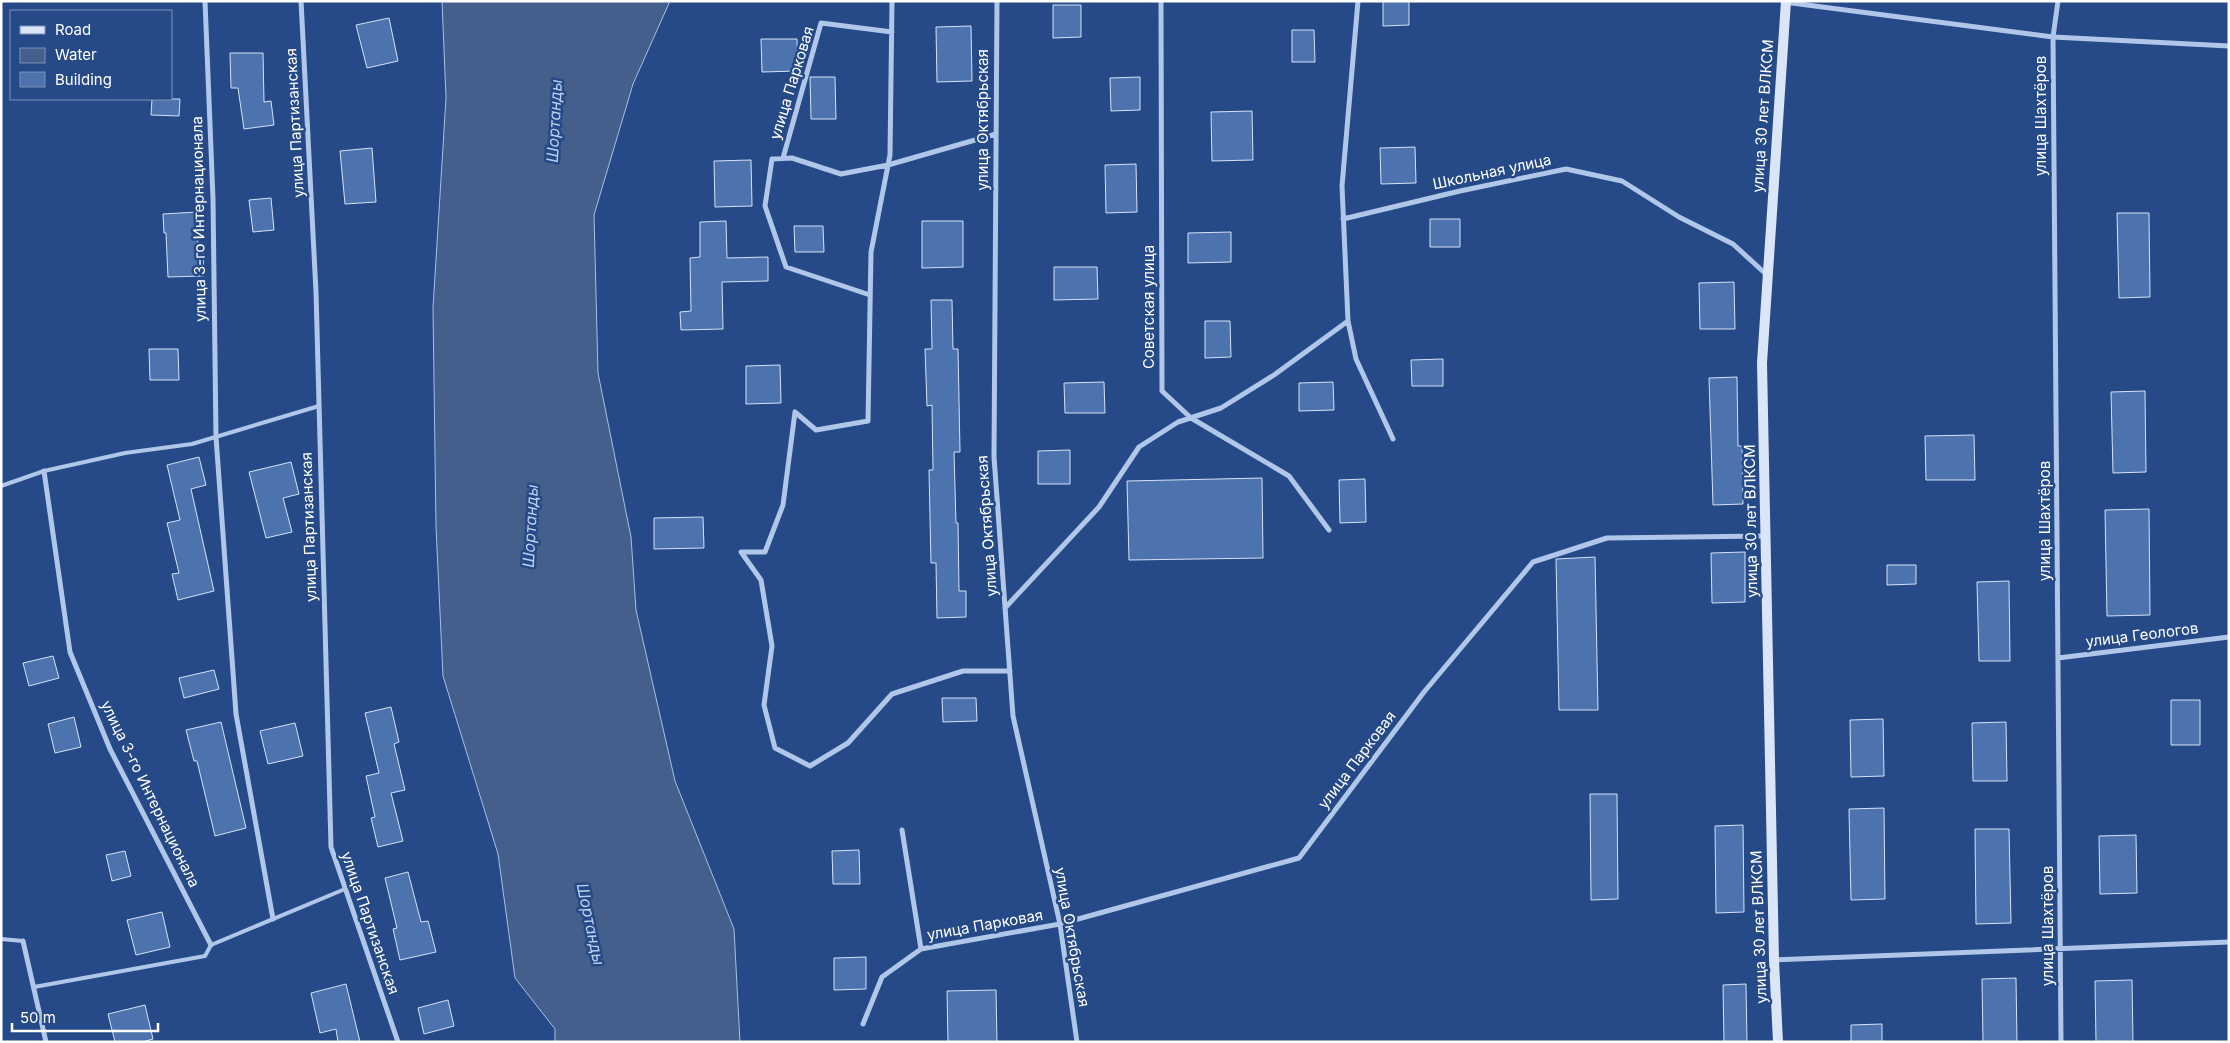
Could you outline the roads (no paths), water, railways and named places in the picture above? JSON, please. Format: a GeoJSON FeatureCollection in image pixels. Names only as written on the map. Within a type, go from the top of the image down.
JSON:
{"type":"FeatureCollection","features":[{"type":"Feature","properties":{"kind":"street","name":"улица 3-го Интернационала"},"geometry":{"type":"LineString","coordinates":[[205,1],[212,199],[216,437],[236,714],[273,919]]}},
{"type":"Feature","properties":{"kind":"street","name":"улица Партизанская"},"geometry":{"type":"LineString","coordinates":[[301,1],[316,292],[331,847],[398,1042]]}},
{"type":"Feature","properties":{"kind":"street"},"geometry":{"type":"LineString","coordinates":[[892,1],[890,155],[871,252],[868,421],[816,430],[795,412],[783,505],[765,552],[741,552],[761,580],[772,646],[764,705],[775,748],[810,766],[848,743],[892,694],[963,671],[1010,671]]}},
{"type":"Feature","properties":{"kind":"street","name":"улица Октябрьская"},"geometry":{"type":"LineString","coordinates":[[997,1],[994,457],[1013,716],[1060,924],[1076,1042]]}},
{"type":"Feature","properties":{"kind":"street","name":"Советская улица"},"geometry":{"type":"LineString","coordinates":[[1161,1],[1162,391],[1191,418],[1289,476],[1329,530]]}},
{"type":"Feature","properties":{"kind":"street"},"geometry":{"type":"LineString","coordinates":[[1358,1],[1342,186],[1348,321],[1356,359],[1392,439]]}},
{"type":"Feature","properties":{"kind":"street","name":"улица Шахтёров"},"geometry":{"type":"LineString","coordinates":[[2058,1],[2053,37],[2061,1042]]}},
{"type":"Feature","properties":{"kind":"street"},"geometry":{"type":"LineString","coordinates":[[1784,2],[2053,37],[2229,46]]}},
{"type":"Feature","properties":{"kind":"street","name":"улица 30 лет ВЛКСМ"},"geometry":{"type":"LineString","coordinates":[[1778,1042],[1774,960],[1762,363],[1784,2]]}},
{"type":"Feature","properties":{"kind":"street","name":"улица Парковая"},"geometry":{"type":"LineString","coordinates":[[783,158],[821,23],[892,32]]}},
{"type":"Feature","properties":{"kind":"street","name":"улица Парковая"},"geometry":{"type":"LineString","coordinates":[[870,294],[786,267],[765,206],[772,159],[792,158],[842,174],[888,165],[996,134]]}},
{"type":"Feature","properties":{"kind":"street","name":"Школьная улица"},"geometry":{"type":"LineString","coordinates":[[1343,219],[1460,190],[1566,169],[1622,180],[1679,217],[1733,244],[1768,276]]}},
{"type":"Feature","properties":{"kind":"street"},"geometry":{"type":"LineString","coordinates":[[1005,608],[1099,508],[1139,447],[1178,422],[1221,408],[1274,375],[1348,321]]}},
{"type":"Feature","properties":{"kind":"street","name":"улица 3-го Интернационала"},"geometry":{"type":"LineString","coordinates":[[44,471],[70,652],[110,749],[211,945]]}},
{"type":"Feature","properties":{"kind":"street","name":"улица Парковая"},"geometry":{"type":"LineString","coordinates":[[863,1024],[882,977],[921,949],[1060,924],[1299,858],[1424,692],[1534,562],[1607,538],[1766,536]]}},
{"type":"Feature","properties":{"kind":"street","name":"улица Геологов"},"geometry":{"type":"LineString","coordinates":[[2058,658],[2229,637]]}},
{"type":"Feature","properties":{"kind":"street","name":"улица Парковая"},"geometry":{"type":"LineString","coordinates":[[902,830],[921,949]]}},
{"type":"Feature","properties":{"kind":"street"},"geometry":{"type":"LineString","coordinates":[[23,941],[46,1042]]}},
{"type":"Feature","properties":{"kind":"street"},"geometry":{"type":"LineString","coordinates":[[1774,960],[2229,942]]}},
{"type":"Feature","properties":{"kind":"lane"},"geometry":{"type":"LineString","coordinates":[[1,486],[44,471],[125,453],[192,444],[319,406]]}},
{"type":"Feature","properties":{"kind":"lane"},"geometry":{"type":"LineString","coordinates":[[34,988],[205,956],[211,945],[345,889]]}},
{"type":"Feature","properties":{"kind":"lane"},"geometry":{"type":"LineString","coordinates":[[1,939],[23,941]]}},
{"type":"Feature","properties":{"kind":"water","name":"Шортанды"},"geometry":{"type":"Polygon","coordinates":[[[442,1],[670,1],[633,84],[594,215],[598,373],[631,537],[636,610],[675,781],[734,929],[740,1042],[555,1042],[555,1029],[515,978],[498,854],[443,676],[436,527],[433,308],[446,98],[442,1]]]}}]}
